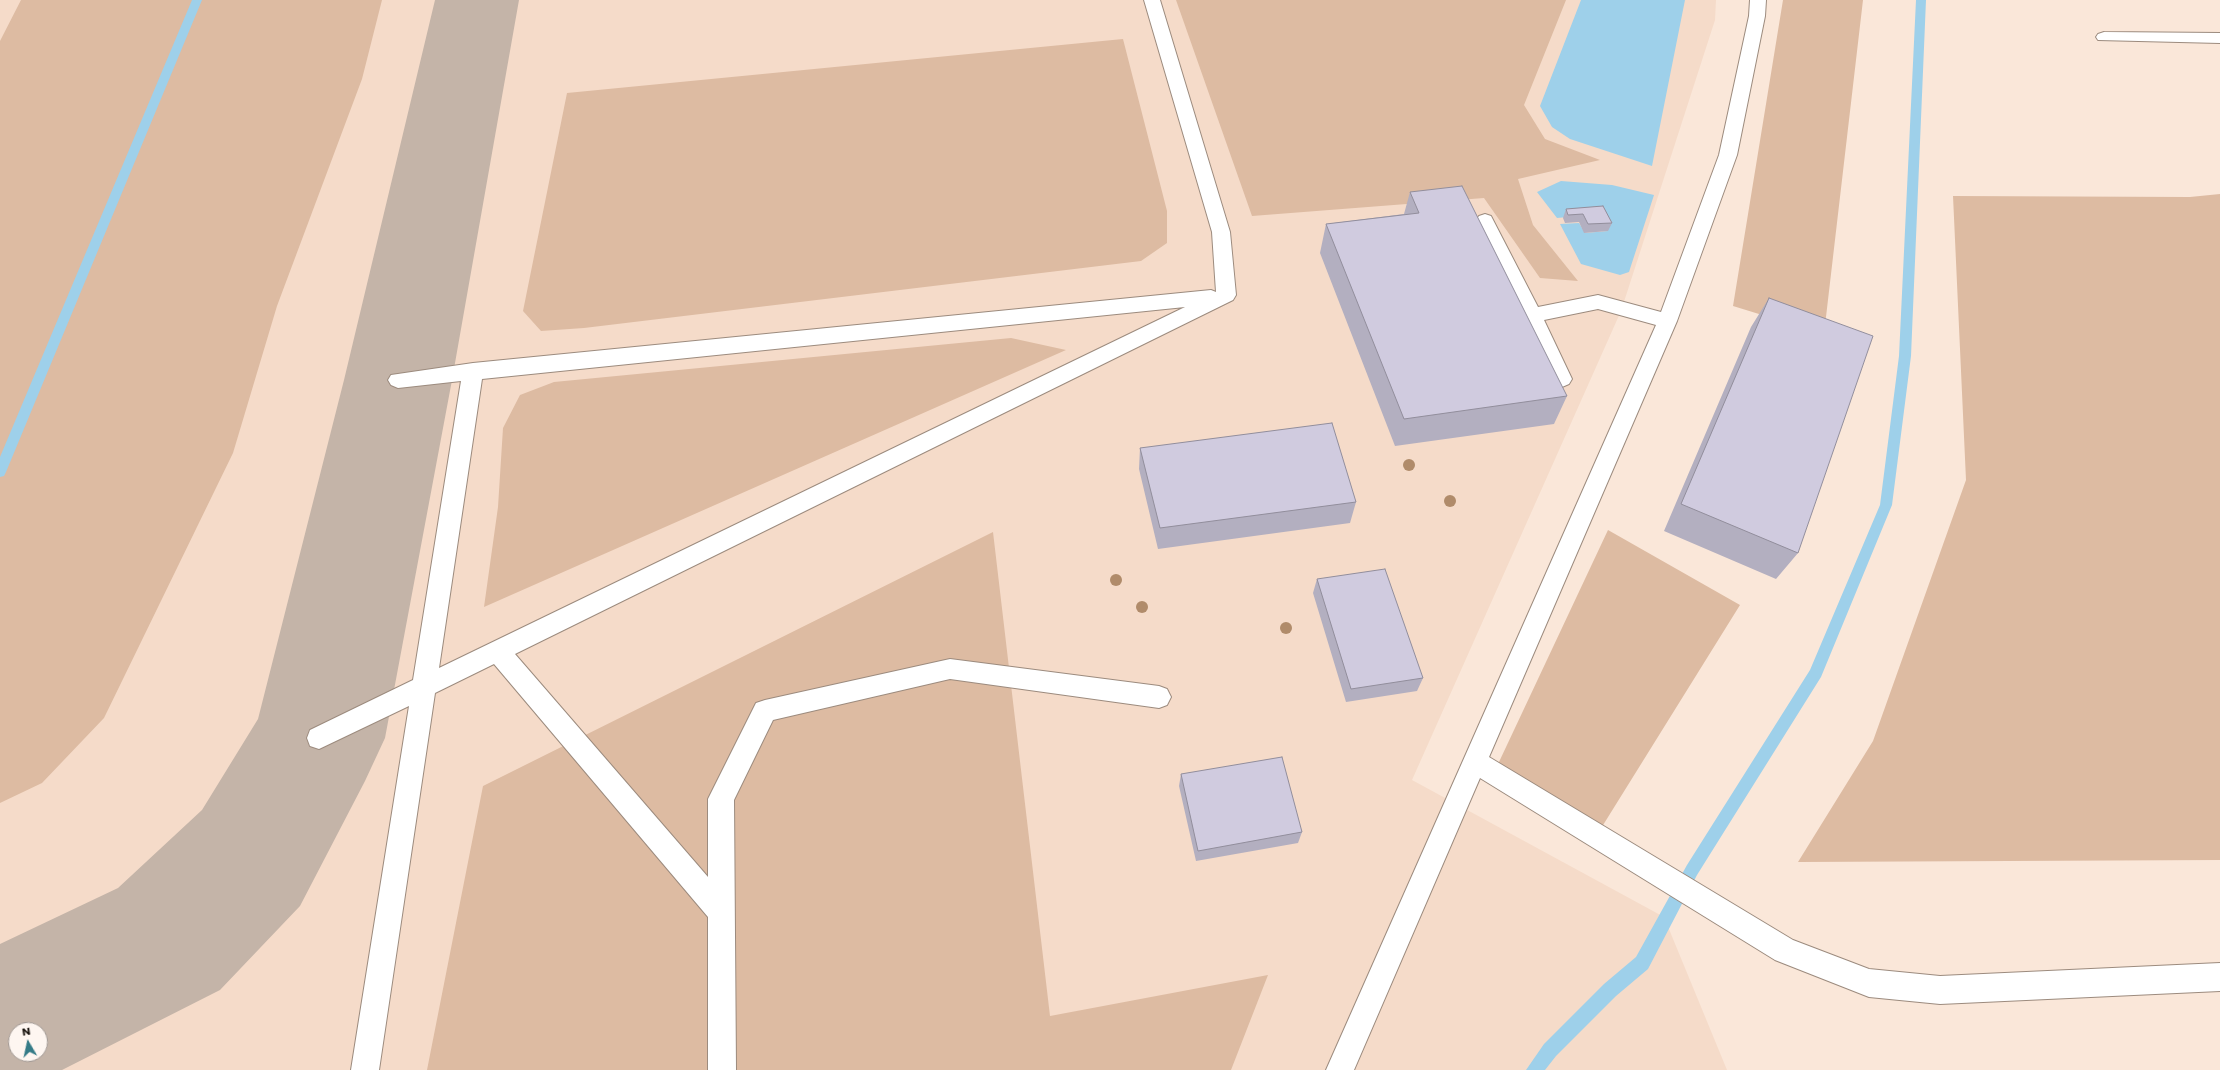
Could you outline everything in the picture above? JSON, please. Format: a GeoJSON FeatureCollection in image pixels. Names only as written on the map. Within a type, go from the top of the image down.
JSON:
{"type":"FeatureCollection","features":[{"type":"Feature","properties":{"kind":"street"},"geometry":{"type":"LineString","coordinates":[[1152,0],[1222,232],[1226,295]]}},
{"type":"Feature","properties":{"kind":"street"},"geometry":{"type":"LineString","coordinates":[[1340,1070],[1667,321],[1728,155],[1757,16],[1758,0]]}},
{"type":"Feature","properties":{"kind":"street"},"geometry":{"type":"LineString","coordinates":[[2104,37],[2220,38]]}},
{"type":"Feature","properties":{"kind":"street"},"geometry":{"type":"LineString","coordinates":[[1485,220],[1532,314],[1562,379]]}},
{"type":"Feature","properties":{"kind":"street"},"geometry":{"type":"LineString","coordinates":[[398,380],[473,371],[1226,295]]}},
{"type":"Feature","properties":{"kind":"street"},"geometry":{"type":"LineString","coordinates":[[319,738],[1226,295]]}},
{"type":"Feature","properties":{"kind":"street"},"geometry":{"type":"LineString","coordinates":[[1532,314],[1598,302],[1667,321]]}},
{"type":"Feature","properties":{"kind":"street"},"geometry":{"type":"LineString","coordinates":[[365,1070],[473,371]]}},
{"type":"Feature","properties":{"kind":"street"},"geometry":{"type":"LineString","coordinates":[[498,651],[722,913]]}},
{"type":"Feature","properties":{"kind":"street"},"geometry":{"type":"LineString","coordinates":[[722,1070],[721,799],[765,710],[950,669],[1158,697]]}},
{"type":"Feature","properties":{"kind":"street"},"geometry":{"type":"LineString","coordinates":[[1474,761],[1785,950],[1869,983],[1940,990],[2220,977]]}},
{"type":"Feature","properties":{"kind":"shaded area"},"geometry":{"type":"Polygon","coordinates":[[[0,0],[1716,0],[1715,20],[1621,311],[1412,780],[1664,917],[1727,1070],[0,1070],[0,0]]]}},
{"type":"Feature","properties":{"kind":"shaded area"},"geometry":{"type":"Polygon","coordinates":[[[21,0],[382,0],[362,79],[277,306],[233,453],[104,718],[42,783],[0,803],[0,41],[21,0]]]}},
{"type":"Feature","properties":{"kind":"shaded area"},"geometry":{"type":"Polygon","coordinates":[[[1176,0],[1566,0],[1524,105],[1545,139],[1600,160],[1518,179],[1533,225],[1578,281],[1540,278],[1484,198],[1252,216],[1176,0]]]}},
{"type":"Feature","properties":{"kind":"shaded area"},"geometry":{"type":"Polygon","coordinates":[[[1783,0],[1863,0],[1824,334],[1733,306],[1783,0]]]}},
{"type":"Feature","properties":{"kind":"shaded area"},"geometry":{"type":"Polygon","coordinates":[[[1123,39],[1167,211],[1167,243],[1141,261],[584,328],[541,331],[523,311],[567,93],[1123,39]]]}},
{"type":"Feature","properties":{"kind":"shaded area"},"geometry":{"type":"Polygon","coordinates":[[[2220,194],[2220,860],[1798,862],[1873,741],[1966,480],[1953,196],[2190,197],[2220,194]]]}},
{"type":"Feature","properties":{"kind":"shaded area"},"geometry":{"type":"Polygon","coordinates":[[[1011,338],[1066,350],[484,607],[498,507],[503,428],[520,395],[554,382],[1011,338]]]}},
{"type":"Feature","properties":{"kind":"shaded area"},"geometry":{"type":"Polygon","coordinates":[[[1608,530],[1740,605],[1595,838],[1491,779],[1608,530]]]}},
{"type":"Feature","properties":{"kind":"shaded area"},"geometry":{"type":"Polygon","coordinates":[[[993,532],[1050,1016],[1268,975],[1231,1070],[427,1070],[483,786],[993,532]]]}},
{"type":"Feature","properties":{"kind":"water"},"geometry":{"type":"Polygon","coordinates":[[[1581,0],[1685,0],[1652,166],[1570,139],[1552,127],[1540,106],[1581,0]]]}},
{"type":"Feature","properties":{"kind":"water"},"geometry":{"type":"Polygon","coordinates":[[[1561,181],[1612,185],[1654,195],[1629,272],[1620,275],[1581,264],[1560,224],[1579,223],[1585,233],[1608,231],[1600,214],[1557,218],[1537,192],[1561,181]]]}},
{"type":"Feature","properties":{"kind":"building"},"geometry":{"type":"Polygon","coordinates":[[[1462,186],[1567,396],[1404,419],[1326,224],[1419,213],[1410,192],[1462,186]]]}},
{"type":"Feature","properties":{"kind":"building"},"geometry":{"type":"Polygon","coordinates":[[[1603,206],[1612,223],[1588,224],[1583,214],[1568,215],[1566,209],[1603,206]]]}},
{"type":"Feature","properties":{"kind":"building"},"geometry":{"type":"Polygon","coordinates":[[[1769,298],[1873,336],[1798,553],[1681,504],[1769,298]]]}},
{"type":"Feature","properties":{"kind":"building"},"geometry":{"type":"Polygon","coordinates":[[[1332,423],[1356,502],[1160,528],[1140,448],[1332,423]]]}},
{"type":"Feature","properties":{"kind":"building"},"geometry":{"type":"Polygon","coordinates":[[[1385,569],[1423,678],[1351,689],[1317,579],[1385,569]]]}},
{"type":"Feature","properties":{"kind":"building"},"geometry":{"type":"Polygon","coordinates":[[[1282,757],[1302,832],[1198,851],[1181,774],[1282,757]]]}},
{"type":"Feature","properties":{"kind":"waterway"},"geometry":{"type":"LineString","coordinates":[[0,472],[197,0]]}},
{"type":"Feature","properties":{"kind":"waterway"},"geometry":{"type":"LineString","coordinates":[[1534,1070],[1550,1050],[1610,990],[1642,963],[1692,870],[1816,673],[1886,505],[1905,356],[1921,0]]}},
{"type":"Feature","properties":{"kind":"taxiway"},"geometry":{"type":"LineString","coordinates":[[0,1020],[15,1015],[169,939],[251,858],[319,738],[398,380],[477,0]]}}]}
